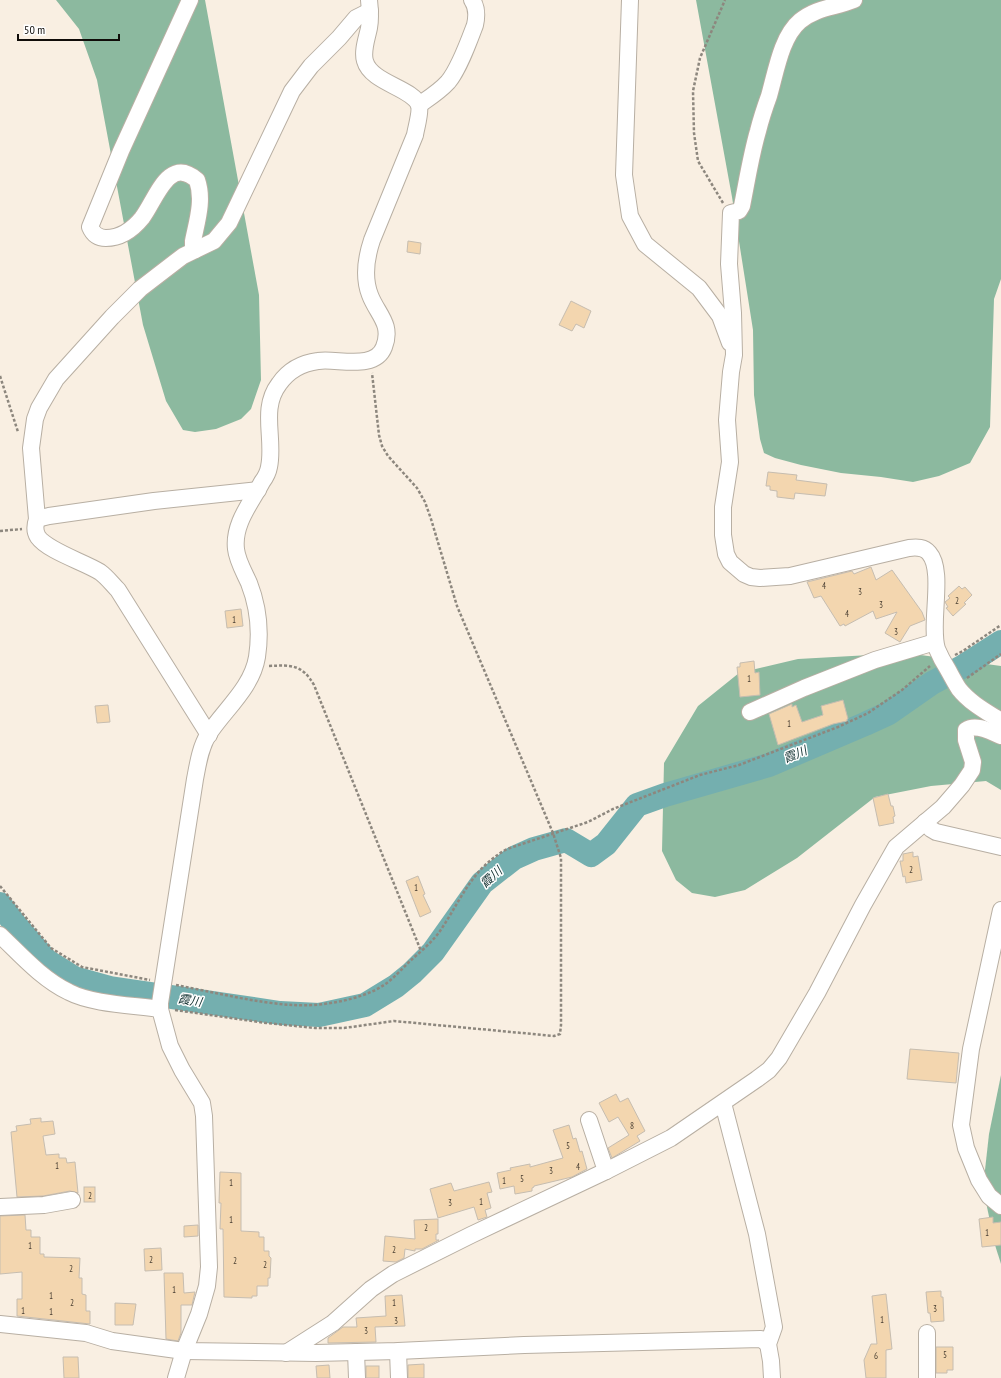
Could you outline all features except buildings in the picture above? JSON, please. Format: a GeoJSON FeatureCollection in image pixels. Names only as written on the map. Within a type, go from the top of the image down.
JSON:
{"type":"FeatureCollection","features":[{"type":"Feature","properties":{"kind":"street"},"geometry":{"type":"LineString","coordinates":[[190,0],[121,151],[90,227],[92,232],[100,237],[107,238],[122,236],[141,219],[167,178],[179,173],[187,173],[197,180],[200,194],[200,205],[193,241],[195,250]]}},
{"type":"Feature","properties":{"kind":"street"},"geometry":{"type":"LineString","coordinates":[[419,105],[449,81],[456,68],[475,25],[475,4],[472,0]]}},
{"type":"Feature","properties":{"kind":"street"},"geometry":{"type":"LineString","coordinates":[[630,0],[624,175],[630,216],[645,244],[699,288],[720,316],[734,355]]}},
{"type":"Feature","properties":{"kind":"street"},"geometry":{"type":"LineString","coordinates":[[854,0],[812,13],[793,27],[775,70],[758,130],[742,206],[739,211],[731,213],[729,264],[733,313],[734,355],[727,420],[730,462],[723,514],[724,546],[730,562],[744,574],[751,577],[760,578],[790,576],[909,548],[917,547],[924,549],[933,559],[936,576],[935,642],[944,662],[960,690],[977,706],[1001,721]]}},
{"type":"Feature","properties":{"kind":"street"},"geometry":{"type":"LineString","coordinates":[[209,735],[118,590],[101,572],[50,547],[38,537],[31,448],[35,419],[42,402],[56,379],[112,317],[140,289],[183,256],[214,241],[229,222],[282,110],[298,81],[369,6]]}},
{"type":"Feature","properties":{"kind":"street"},"geometry":{"type":"LineString","coordinates":[[176,1378],[184,1351],[199,1314],[207,1286],[209,1267],[204,1116],[202,1103],[182,1070],[170,1046],[161,995],[195,779],[202,747],[209,735],[232,705],[255,667],[259,616],[256,600],[236,550],[235,539],[238,526],[269,470],[271,459],[268,419],[270,403],[278,384],[294,368],[318,361],[366,362],[374,358],[384,349],[386,341],[387,329],[384,319],[370,296],[366,281],[368,252],[415,136],[419,105],[414,99],[378,77],[367,67],[364,60],[364,52],[369,26],[369,6]]}},
{"type":"Feature","properties":{"kind":"street"},"geometry":{"type":"LineString","coordinates":[[36,523],[49,516],[154,501],[258,490]]}},
{"type":"Feature","properties":{"kind":"street"},"geometry":{"type":"LineString","coordinates":[[750,712],[804,688],[875,660],[935,642]]}},
{"type":"Feature","properties":{"kind":"street"},"geometry":{"type":"LineString","coordinates":[[286,1353],[333,1323],[371,1289],[393,1274],[606,1171],[670,1138],[769,1070],[779,1058],[817,993],[863,904],[896,847],[943,807],[962,785],[972,770],[973,762],[966,740],[966,730],[972,727],[978,728],[1001,736]]}},
{"type":"Feature","properties":{"kind":"street"},"geometry":{"type":"LineString","coordinates":[[924,822],[936,832],[1001,847]]}},
{"type":"Feature","properties":{"kind":"street"},"geometry":{"type":"LineString","coordinates":[[1001,910],[971,1049],[961,1125],[966,1148],[979,1180],[989,1196],[1001,1206]]}},
{"type":"Feature","properties":{"kind":"street"},"geometry":{"type":"LineString","coordinates":[[0,935],[44,976],[70,993],[94,1000],[161,995]]}},
{"type":"Feature","properties":{"kind":"street"},"geometry":{"type":"LineString","coordinates":[[723,1103],[757,1234],[774,1327],[768,1344],[772,1378]]}},
{"type":"Feature","properties":{"kind":"street"},"geometry":{"type":"LineString","coordinates":[[589,1120],[606,1171]]}},
{"type":"Feature","properties":{"kind":"street"},"geometry":{"type":"LineString","coordinates":[[0,1207],[44,1205],[72,1200]]}},
{"type":"Feature","properties":{"kind":"street"},"geometry":{"type":"LineString","coordinates":[[0,1324],[86,1333],[112,1341],[184,1351],[316,1354],[398,1352],[524,1345],[761,1339],[768,1344]]}},
{"type":"Feature","properties":{"kind":"street"},"geometry":{"type":"LineString","coordinates":[[927,1333],[927,1378]]}},
{"type":"Feature","properties":{"kind":"street"},"geometry":{"type":"LineString","coordinates":[[356,1352],[356,1378]]}},
{"type":"Feature","properties":{"kind":"street"},"geometry":{"type":"LineString","coordinates":[[398,1352],[399,1378]]}},
{"type":"Feature","properties":{"kind":"path"},"geometry":{"type":"LineString","coordinates":[[725,0],[700,58],[693,90],[694,134],[698,161],[718,197],[731,213]]}},
{"type":"Feature","properties":{"kind":"path"},"geometry":{"type":"LineString","coordinates":[[0,886],[51,948],[82,967],[161,995],[315,1028],[344,1028],[394,1021],[558,1036],[560,1034],[562,1025],[561,858],[553,835],[457,606],[432,518],[417,488],[388,456],[382,446],[379,435],[374,383],[372,373],[366,362]]}},
{"type":"Feature","properties":{"kind":"path"},"geometry":{"type":"LineString","coordinates":[[0,376],[20,437],[26,447],[31,448]]}},
{"type":"Feature","properties":{"kind":"path"},"geometry":{"type":"LineString","coordinates":[[0,531],[36,523]]}},
{"type":"Feature","properties":{"kind":"path"},"geometry":{"type":"LineString","coordinates":[[161,995],[260,1001],[294,1005],[345,1001],[364,995],[384,985],[421,951],[442,929],[465,889],[483,866],[494,856],[507,849],[553,835],[588,822],[613,809],[700,775],[739,765],[838,727],[868,713],[902,690],[934,663],[944,662],[1001,625]]}},
{"type":"Feature","properties":{"kind":"path"},"geometry":{"type":"LineString","coordinates":[[955,682],[1001,654]]}},
{"type":"Feature","properties":{"kind":"path"},"geometry":{"type":"LineString","coordinates":[[255,667],[279,666],[300,668],[308,674],[314,685],[421,951]]}},
{"type":"Feature","properties":{"kind":"green space"},"geometry":{"type":"Polygon","coordinates":[[[56,0],[205,0],[259,295],[261,380],[251,409],[241,419],[216,429],[195,432],[183,430],[166,401],[143,325],[97,80],[79,29],[56,0]]]}},
{"type":"Feature","properties":{"kind":"green space"},"geometry":{"type":"Polygon","coordinates":[[[696,0],[1001,0],[1001,279],[994,299],[990,427],[970,463],[939,476],[913,482],[841,473],[801,465],[775,458],[764,453],[760,439],[754,395],[753,330],[732,197],[696,0]]]}},
{"type":"Feature","properties":{"kind":"green space"},"geometry":{"type":"Polygon","coordinates":[[[906,653],[1001,666],[1001,790],[986,781],[931,786],[875,797],[797,858],[745,890],[715,897],[692,893],[676,880],[662,851],[664,763],[698,706],[739,673],[798,659],[906,653]]]}},
{"type":"Feature","properties":{"kind":"green space"},"geometry":{"type":"Polygon","coordinates":[[[1001,1075],[1001,1264],[995,1245],[983,1188],[989,1134],[1001,1075]]]}},
{"type":"Feature","properties":{"kind":"waterway","name":"霞川"},"geometry":{"type":"LineString","coordinates":[[0,904],[14,923],[47,961],[74,978],[110,988],[280,1013],[319,1015],[365,1005],[396,986],[412,973],[433,952],[482,883],[514,858],[534,849],[566,840],[591,855],[606,844],[637,805],[665,795],[769,765],[865,724],[889,713],[932,683],[962,667],[1001,642]]}},
{"type":"Feature","properties":{"kind":"waterway","name":"霞川"},"geometry":{"type":"LineString","coordinates":[[0,917],[14,923]]}}]}
